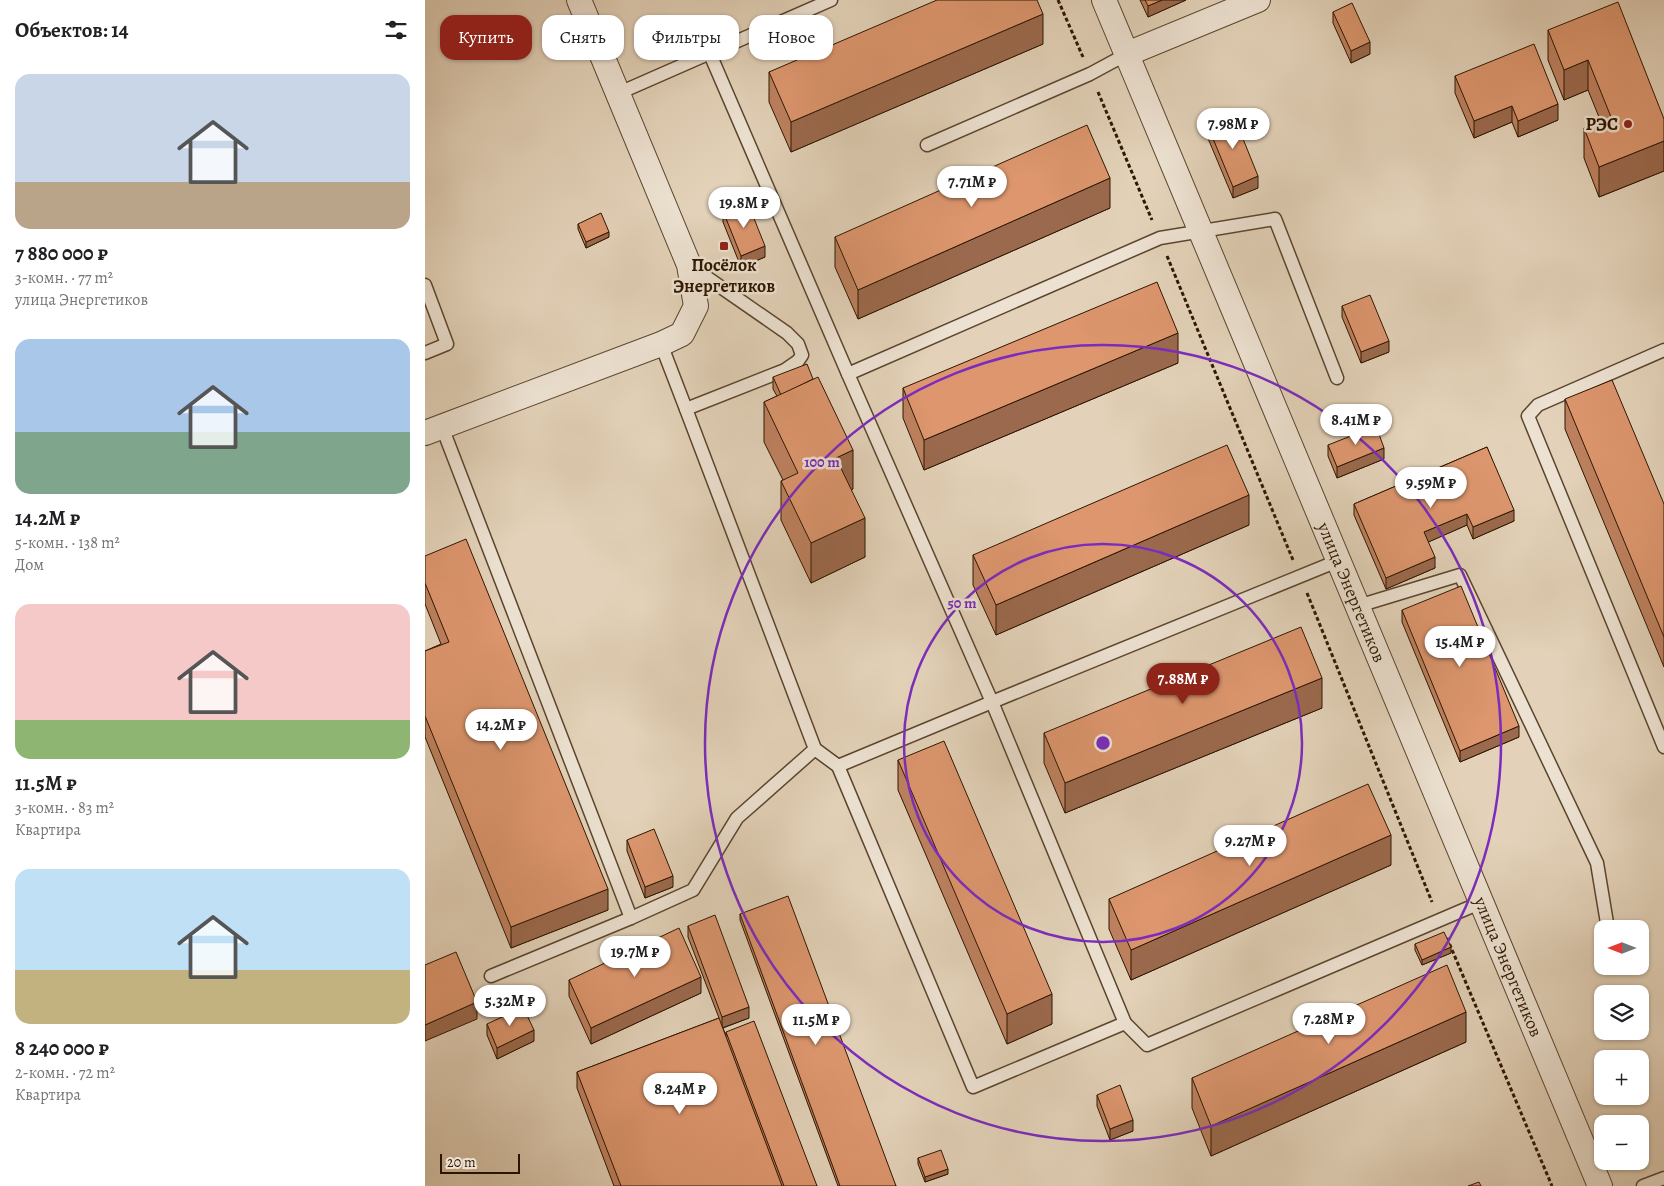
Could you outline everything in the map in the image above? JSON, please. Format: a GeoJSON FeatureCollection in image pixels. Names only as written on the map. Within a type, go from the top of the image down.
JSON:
{"type":"FeatureCollection","features":[{"type":"Feature","properties":{"kind":"street"},"geometry":{"type":"LineString","coordinates":[[433,430],[661,344],[682,334],[696,306],[689,265],[579,0]]}},
{"type":"Feature","properties":{"kind":"street","name":"улица Энергетиков"},"geometry":{"type":"LineString","coordinates":[[1104,0],[1340,560],[1600,1186]]}},
{"type":"Feature","properties":{"kind":"street"},"geometry":{"type":"LineString","coordinates":[[1127,54],[1258,0]]}},
{"type":"Feature","properties":{"kind":"lane"},"geometry":{"type":"LineString","coordinates":[[739,41],[831,0]]}},
{"type":"Feature","properties":{"kind":"lane"},"geometry":{"type":"LineString","coordinates":[[927,144],[1091,74],[1127,54]]}},
{"type":"Feature","properties":{"kind":"lane"},"geometry":{"type":"LineString","coordinates":[[619,93],[696,60]]}},
{"type":"Feature","properties":{"kind":"lane"},"geometry":{"type":"LineString","coordinates":[[713,60],[992,702],[1125,1023],[1147,1045],[1482,902]]}},
{"type":"Feature","properties":{"kind":"lane"},"geometry":{"type":"LineString","coordinates":[[848,374],[1160,238],[1275,219],[1337,378]]}},
{"type":"Feature","properties":{"kind":"lane"},"geometry":{"type":"LineString","coordinates":[[686,409],[785,370],[798,362],[802,355],[798,344],[787,333],[689,265]]}},
{"type":"Feature","properties":{"kind":"lane"},"geometry":{"type":"LineString","coordinates":[[425,285],[447,344],[425,353]]}},
{"type":"Feature","properties":{"kind":"lane"},"geometry":{"type":"LineString","coordinates":[[661,344],[815,748],[838,766],[973,1087],[1125,1023]]}},
{"type":"Feature","properties":{"kind":"lane"},"geometry":{"type":"LineString","coordinates":[[1664,350],[1538,405],[1528,416],[1664,747]]}},
{"type":"Feature","properties":{"kind":"lane"},"geometry":{"type":"LineString","coordinates":[[433,430],[631,918]]}},
{"type":"Feature","properties":{"kind":"lane"},"geometry":{"type":"LineString","coordinates":[[838,766],[1340,560]]}},
{"type":"Feature","properties":{"kind":"lane"},"geometry":{"type":"LineString","coordinates":[[1358,606],[1460,575],[1597,863],[1606,920]]}},
{"type":"Feature","properties":{"kind":"lane"},"geometry":{"type":"LineString","coordinates":[[491,976],[693,890],[737,818],[815,748]]}},
{"type":"Feature","properties":{"kind":"lane"},"geometry":{"type":"LineString","coordinates":[[1643,1186],[1664,1178]]}},
{"type":"Feature","properties":{"kind":"building"},"geometry":{"type":"Polygon","coordinates":[[[937,0],[1037,0],[1043,14],[791,122],[769,72],[797,60],[833,60],[833,45],[937,0]]]}},
{"type":"Feature","properties":{"kind":"building"},"geometry":{"type":"Polygon","coordinates":[[[1145,0],[1162,0],[1148,6],[1145,0]]]}},
{"type":"Feature","properties":{"kind":"building"},"geometry":{"type":"Polygon","coordinates":[[[1618,2],[1664,119],[1664,141],[1599,167],[1584,128],[1611,117],[1588,60],[1564,70],[1548,30],[1618,2]]]}},
{"type":"Feature","properties":{"kind":"building"},"geometry":{"type":"Polygon","coordinates":[[[1352,3],[1370,42],[1351,51],[1333,12],[1352,3]]]}},
{"type":"Feature","properties":{"kind":"building"},"geometry":{"type":"Polygon","coordinates":[[[1534,44],[1558,104],[1518,121],[1512,106],[1474,121],[1455,76],[1534,44]]]}},
{"type":"Feature","properties":{"kind":"building"},"geometry":{"type":"Polygon","coordinates":[[[1233,114],[1258,176],[1233,187],[1207,124],[1233,114]]]}},
{"type":"Feature","properties":{"kind":"building"},"geometry":{"type":"Polygon","coordinates":[[[1087,125],[1110,178],[858,290],[835,237],[1087,125]]]}},
{"type":"Feature","properties":{"kind":"building"},"geometry":{"type":"Polygon","coordinates":[[[747,201],[765,246],[741,256],[723,211],[747,201]]]}},
{"type":"Feature","properties":{"kind":"building"},"geometry":{"type":"Polygon","coordinates":[[[601,213],[609,232],[586,242],[578,224],[601,213]]]}},
{"type":"Feature","properties":{"kind":"building"},"geometry":{"type":"Polygon","coordinates":[[[1157,282],[1178,333],[924,440],[903,388],[1157,282]]]}},
{"type":"Feature","properties":{"kind":"building"},"geometry":{"type":"Polygon","coordinates":[[[1370,295],[1389,341],[1361,352],[1342,306],[1370,295]]]}},
{"type":"Feature","properties":{"kind":"building"},"geometry":{"type":"Polygon","coordinates":[[[807,364],[813,379],[781,395],[773,377],[807,364]]]}},
{"type":"Feature","properties":{"kind":"building"},"geometry":{"type":"Polygon","coordinates":[[[818,377],[853,450],[836,458],[865,518],[811,543],[781,481],[798,473],[764,402],[818,377]]]}},
{"type":"Feature","properties":{"kind":"building"},"geometry":{"type":"Polygon","coordinates":[[[1612,380],[1664,504],[1664,637],[1565,399],[1612,380]]]}},
{"type":"Feature","properties":{"kind":"building"},"geometry":{"type":"Polygon","coordinates":[[[1376,426],[1384,448],[1337,467],[1328,445],[1376,426]]]}},
{"type":"Feature","properties":{"kind":"building"},"geometry":{"type":"Polygon","coordinates":[[[1227,445],[1249,495],[996,605],[973,555],[1227,445]]]}},
{"type":"Feature","properties":{"kind":"building"},"geometry":{"type":"Polygon","coordinates":[[[1487,447],[1514,510],[1473,527],[1467,514],[1424,532],[1435,557],[1386,578],[1354,504],[1487,447]]]}},
{"type":"Feature","properties":{"kind":"building"},"geometry":{"type":"Polygon","coordinates":[[[466,539],[608,889],[511,927],[425,716],[425,651],[449,642],[425,583],[425,556],[466,539]]]}},
{"type":"Feature","properties":{"kind":"building"},"geometry":{"type":"Polygon","coordinates":[[[1461,586],[1519,726],[1460,751],[1402,610],[1461,586]]]}},
{"type":"Feature","properties":{"kind":"building"},"geometry":{"type":"Polygon","coordinates":[[[1301,627],[1322,678],[1065,783],[1044,733],[1301,627]]]}},
{"type":"Feature","properties":{"kind":"building"},"geometry":{"type":"Polygon","coordinates":[[[944,741],[1052,994],[1007,1014],[898,760],[944,741]]]}},
{"type":"Feature","properties":{"kind":"building"},"geometry":{"type":"Polygon","coordinates":[[[1368,784],[1391,835],[1131,950],[1109,899],[1368,784]]]}},
{"type":"Feature","properties":{"kind":"building"},"geometry":{"type":"Polygon","coordinates":[[[654,829],[673,876],[645,887],[627,840],[654,829]]]}},
{"type":"Feature","properties":{"kind":"building"},"geometry":{"type":"Polygon","coordinates":[[[788,896],[896,1186],[840,1186],[740,914],[788,896]]]}},
{"type":"Feature","properties":{"kind":"building"},"geometry":{"type":"Polygon","coordinates":[[[715,915],[749,1007],[722,1017],[688,926],[715,915]]]}},
{"type":"Feature","properties":{"kind":"building"},"geometry":{"type":"Polygon","coordinates":[[[679,928],[701,977],[591,1028],[569,980],[679,928]]]}},
{"type":"Feature","properties":{"kind":"building"},"geometry":{"type":"Polygon","coordinates":[[[1444,932],[1451,947],[1422,960],[1415,944],[1444,932]]]}},
{"type":"Feature","properties":{"kind":"building"},"geometry":{"type":"Polygon","coordinates":[[[456,952],[477,1002],[425,1025],[425,965],[456,952]]]}},
{"type":"Feature","properties":{"kind":"building"},"geometry":{"type":"Polygon","coordinates":[[[1447,965],[1466,1012],[1211,1126],[1192,1078],[1447,965]]]}},
{"type":"Feature","properties":{"kind":"building"},"geometry":{"type":"Polygon","coordinates":[[[523,1007],[534,1030],[497,1048],[487,1024],[523,1007]]]}},
{"type":"Feature","properties":{"kind":"building"},"geometry":{"type":"Polygon","coordinates":[[[719,1018],[782,1186],[621,1186],[577,1072],[719,1018]]]}},
{"type":"Feature","properties":{"kind":"building"},"geometry":{"type":"Polygon","coordinates":[[[754,1021],[817,1186],[784,1186],[726,1032],[754,1021]]]}},
{"type":"Feature","properties":{"kind":"building"},"geometry":{"type":"Polygon","coordinates":[[[1120,1085],[1133,1120],[1110,1129],[1097,1095],[1120,1085]]]}},
{"type":"Feature","properties":{"kind":"building"},"geometry":{"type":"Polygon","coordinates":[[[941,1150],[948,1169],[925,1177],[918,1158],[941,1150]]]}},
{"type":"Feature","properties":{"kind":"building"},"geometry":{"type":"Polygon","coordinates":[[[1479,1182],[1481,1186],[1468,1186],[1479,1182]]]}},
{"type":"Feature","properties":{"kind":"place","name":"РЭС"},"geometry":{"type":"Point","coordinates":[1628,124]}},
{"type":"Feature","properties":{"kind":"place","name":"Посёлок Энергетиков"},"geometry":{"type":"Point","coordinates":[724,246]}}]}
